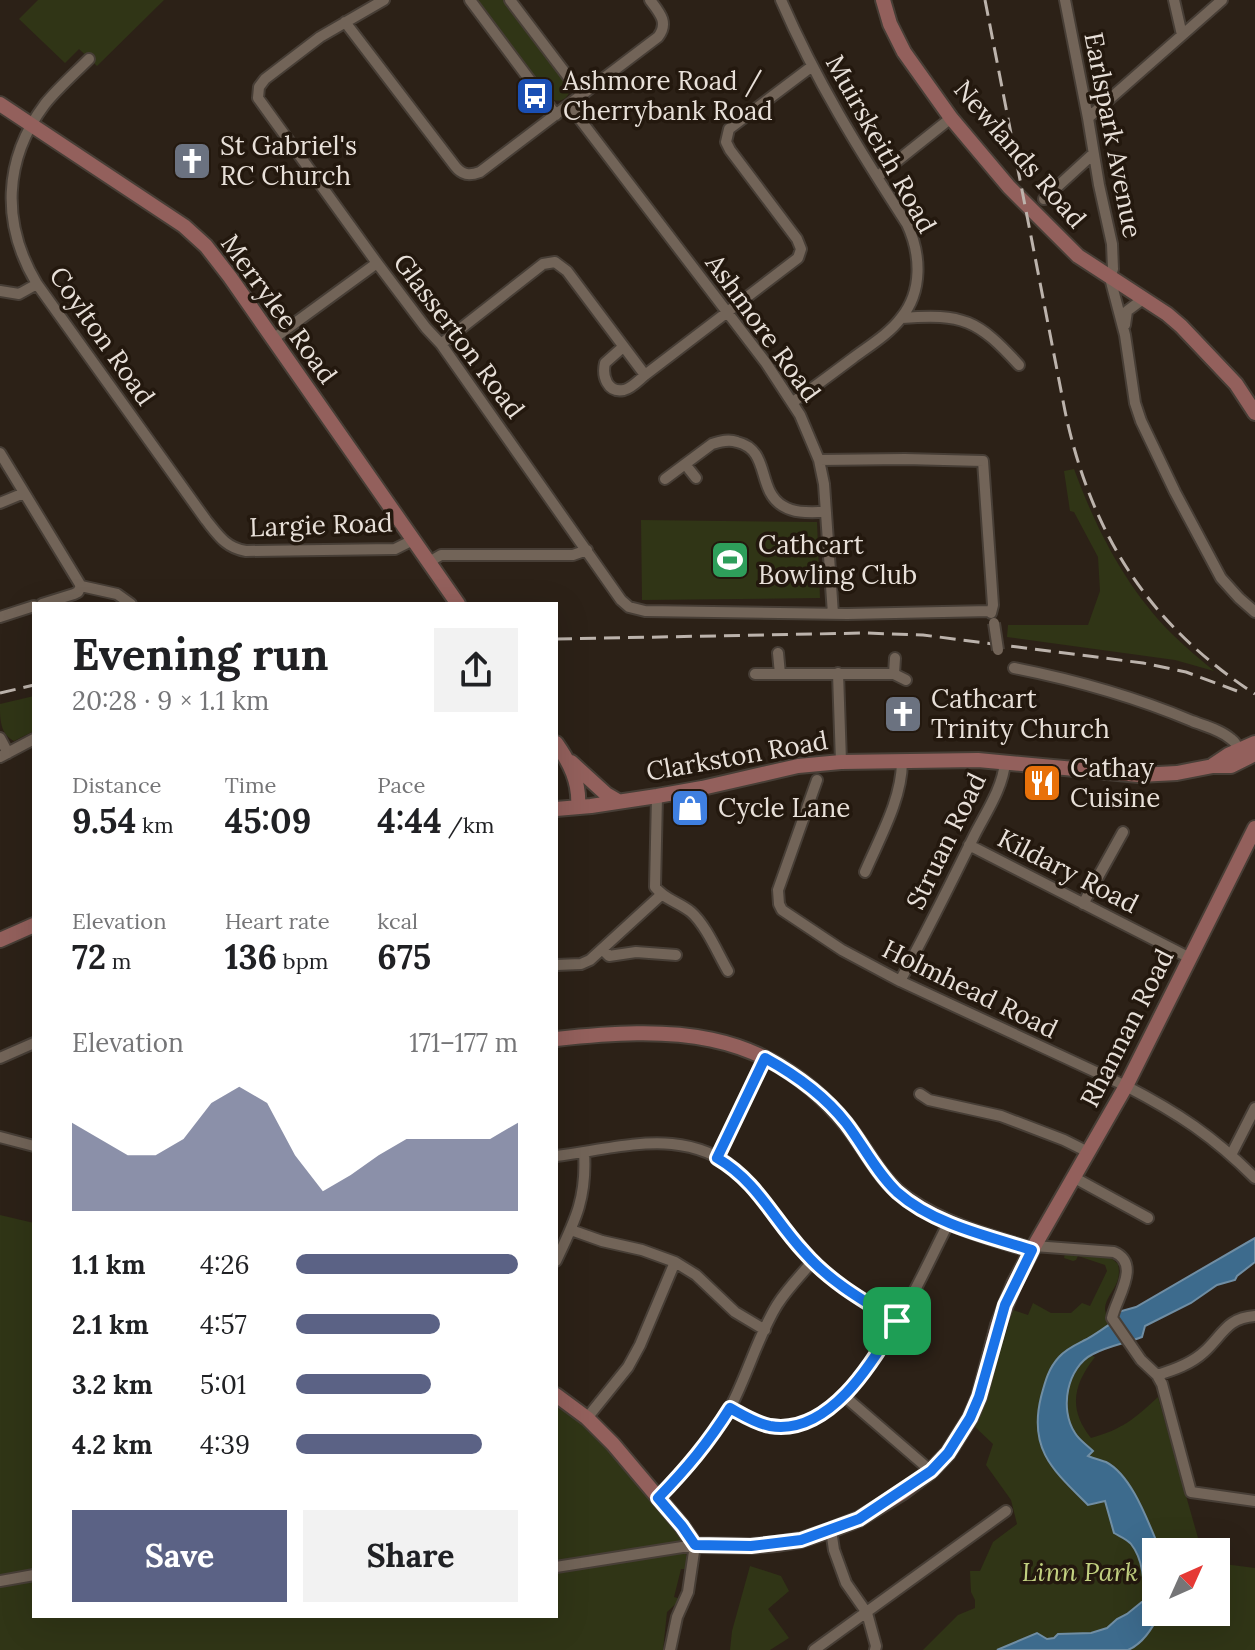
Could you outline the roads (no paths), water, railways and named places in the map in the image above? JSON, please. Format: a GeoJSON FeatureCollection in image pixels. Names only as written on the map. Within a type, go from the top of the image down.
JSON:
{"type":"FeatureCollection","features":[{"type":"Feature","properties":{"kind":"street"},"geometry":{"type":"LineString","coordinates":[[384,0],[345,22],[455,166],[464,173],[473,174],[480,172],[661,33],[664,28],[662,18],[650,0]]}},
{"type":"Feature","properties":{"kind":"street"},"geometry":{"type":"LineString","coordinates":[[470,0],[556,115]]}},
{"type":"Feature","properties":{"kind":"street"},"geometry":{"type":"LineString","coordinates":[[510,0],[582,95]]}},
{"type":"Feature","properties":{"kind":"street","name":"Muirskeith Road"},"geometry":{"type":"LineString","coordinates":[[781,0],[811,67],[907,224],[917,253],[918,271],[912,301],[896,325],[793,402]]}},
{"type":"Feature","properties":{"kind":"street","name":"Newlands Road"},"geometry":{"type":"LineString","coordinates":[[883,0],[890,24],[904,52],[951,118],[1009,187],[1078,256],[1167,314],[1236,384],[1255,413]]}},
{"type":"Feature","properties":{"kind":"street","name":"Earlspark Avenue"},"geometry":{"type":"LineString","coordinates":[[1065,0],[1112,244],[1114,258],[1110,278],[1125,335],[1135,403],[1175,492],[1221,578],[1255,612]]}},
{"type":"Feature","properties":{"kind":"street"},"geometry":{"type":"LineString","coordinates":[[1174,0],[1182,35]]}},
{"type":"Feature","properties":{"kind":"street"},"geometry":{"type":"LineString","coordinates":[[1088,118],[1222,0]]}},
{"type":"Feature","properties":{"kind":"street","name":"Glasserton Road"},"geometry":{"type":"LineString","coordinates":[[345,22],[265,79],[258,91],[261,105],[441,344],[621,600],[629,607],[645,611],[833,614]]}},
{"type":"Feature","properties":{"kind":"street","name":"Coylton Road"},"geometry":{"type":"LineString","coordinates":[[89,59],[47,101],[31,125],[16,162],[11,193],[12,212],[23,259],[37,284],[206,520],[231,547]]}},
{"type":"Feature","properties":{"kind":"street"},"geometry":{"type":"LineString","coordinates":[[623,347],[605,363],[603,376],[614,389],[623,390],[798,258],[801,249],[795,236],[730,150],[726,135],[729,129],[811,67]]}},
{"type":"Feature","properties":{"kind":"street","name":"Merrylee Road"},"geometry":{"type":"LineString","coordinates":[[0,104],[191,232],[216,258],[457,602]]}},
{"type":"Feature","properties":{"kind":"street","name":"Ashmore Road"},"geometry":{"type":"LineString","coordinates":[[569,105],[766,363],[800,415],[819,460],[824,484],[833,614]]}},
{"type":"Feature","properties":{"kind":"street"},"geometry":{"type":"LineString","coordinates":[[877,177],[951,118]]}},
{"type":"Feature","properties":{"kind":"street"},"geometry":{"type":"LineString","coordinates":[[1044,199],[1093,154]]}},
{"type":"Feature","properties":{"kind":"street"},"geometry":{"type":"LineString","coordinates":[[441,344],[543,264],[552,262],[560,264],[567,271],[645,375]]}},
{"type":"Feature","properties":{"kind":"street"},"geometry":{"type":"LineString","coordinates":[[273,339],[377,263]]}},
{"type":"Feature","properties":{"kind":"street"},"geometry":{"type":"LineString","coordinates":[[0,291],[19,294],[37,284]]}},
{"type":"Feature","properties":{"kind":"street"},"geometry":{"type":"LineString","coordinates":[[1125,335],[1127,311],[1143,299]]}},
{"type":"Feature","properties":{"kind":"street"},"geometry":{"type":"LineString","coordinates":[[902,318],[945,317],[974,325],[996,341],[1019,365]]}},
{"type":"Feature","properties":{"kind":"street"},"geometry":{"type":"LineString","coordinates":[[665,479],[720,441],[742,443],[758,456],[767,487],[778,503],[795,511],[826,512]]}},
{"type":"Feature","properties":{"kind":"street"},"geometry":{"type":"LineString","coordinates":[[0,453],[81,586],[117,594],[128,602]]}},
{"type":"Feature","properties":{"kind":"street"},"geometry":{"type":"LineString","coordinates":[[819,460],[983,461],[991,611],[998,650]]}},
{"type":"Feature","properties":{"kind":"street"},"geometry":{"type":"LineString","coordinates":[[685,464],[696,478]]}},
{"type":"Feature","properties":{"kind":"street"},"geometry":{"type":"LineString","coordinates":[[0,503],[24,493]]}},
{"type":"Feature","properties":{"kind":"street","name":"Largie Road"},"geometry":{"type":"LineString","coordinates":[[231,547],[246,551],[395,549],[413,540]]}},
{"type":"Feature","properties":{"kind":"street"},"geometry":{"type":"LineString","coordinates":[[429,562],[441,555],[573,555],[587,550]]}},
{"type":"Feature","properties":{"kind":"street"},"geometry":{"type":"LineString","coordinates":[[48,602],[74,594],[81,586]]}},
{"type":"Feature","properties":{"kind":"street"},"geometry":{"type":"LineString","coordinates":[[0,617],[32,607]]}},
{"type":"Feature","properties":{"kind":"street"},"geometry":{"type":"LineString","coordinates":[[833,614],[991,611]]}},
{"type":"Feature","properties":{"kind":"street"},"geometry":{"type":"LineString","coordinates":[[778,653],[780,674]]}},
{"type":"Feature","properties":{"kind":"street"},"geometry":{"type":"LineString","coordinates":[[894,674],[895,658]]}},
{"type":"Feature","properties":{"kind":"street"},"geometry":{"type":"LineString","coordinates":[[1014,668],[1077,682],[1175,714],[1222,733],[1232,740],[1238,750]]}},
{"type":"Feature","properties":{"kind":"street"},"geometry":{"type":"LineString","coordinates":[[838,673],[841,762]]}},
{"type":"Feature","properties":{"kind":"street"},"geometry":{"type":"LineString","coordinates":[[755,674],[894,674],[906,680]]}},
{"type":"Feature","properties":{"kind":"street"},"geometry":{"type":"LineString","coordinates":[[0,738],[4,755],[32,740]]}},
{"type":"Feature","properties":{"kind":"street","name":"Clarkston Road"},"geometry":{"type":"LineString","coordinates":[[1213,766],[1255,743]]}},
{"type":"Feature","properties":{"kind":"street"},"geometry":{"type":"LineString","coordinates":[[558,746],[572,763],[618,801]]}},
{"type":"Feature","properties":{"kind":"street","name":"Clarkston Road"},"geometry":{"type":"LineString","coordinates":[[558,809],[657,796],[798,766],[841,762],[1005,762],[1139,775],[1231,766],[1255,754]]}},
{"type":"Feature","properties":{"kind":"street"},"geometry":{"type":"LineString","coordinates":[[865,872],[895,800],[902,776],[902,761]]}},
{"type":"Feature","properties":{"kind":"street","name":"Struan Road"},"geometry":{"type":"LineString","coordinates":[[900,981],[936,915],[1003,775],[1005,762]]}},
{"type":"Feature","properties":{"kind":"street"},"geometry":{"type":"LineString","coordinates":[[572,763],[584,806]]}},
{"type":"Feature","properties":{"kind":"street","name":"Holmhead Road"},"geometry":{"type":"LineString","coordinates":[[817,780],[778,890],[779,904],[788,916],[900,981],[1163,1105],[1195,1125],[1255,1178]]}},
{"type":"Feature","properties":{"kind":"street"},"geometry":{"type":"LineString","coordinates":[[657,796],[655,887],[661,895],[690,911],[698,920],[728,971]]}},
{"type":"Feature","properties":{"kind":"street","name":"Rhannan Road"},"geometry":{"type":"LineString","coordinates":[[695,1545],[776,1544],[831,1530],[872,1512],[931,1471],[948,1453],[979,1397],[1005,1305],[1033,1248],[1126,1086],[1255,828]]}},
{"type":"Feature","properties":{"kind":"street"},"geometry":{"type":"LineString","coordinates":[[1083,904],[1123,832]]}},
{"type":"Feature","properties":{"kind":"street","name":"Kildary Road"},"geometry":{"type":"LineString","coordinates":[[969,845],[1190,958]]}},
{"type":"Feature","properties":{"kind":"street"},"geometry":{"type":"LineString","coordinates":[[558,965],[581,964],[603,950],[661,895]]}},
{"type":"Feature","properties":{"kind":"street"},"geometry":{"type":"LineString","coordinates":[[0,940],[32,926]]}},
{"type":"Feature","properties":{"kind":"street"},"geometry":{"type":"LineString","coordinates":[[603,950],[609,956],[636,952],[676,955]]}},
{"type":"Feature","properties":{"kind":"street"},"geometry":{"type":"LineString","coordinates":[[558,1039],[660,1033],[694,1035],[730,1043],[765,1058],[801,1079],[845,1122],[898,1192],[917,1206],[949,1222],[1033,1248],[1114,1252],[1120,1255],[1125,1260],[1126,1279],[1113,1314],[1141,1360],[1162,1384],[1191,1492],[1255,1501]]}},
{"type":"Feature","properties":{"kind":"street"},"geometry":{"type":"LineString","coordinates":[[0,1058],[32,1044]]}},
{"type":"Feature","properties":{"kind":"street"},"geometry":{"type":"LineString","coordinates":[[717,1158],[765,1058]]}},
{"type":"Feature","properties":{"kind":"street"},"geometry":{"type":"LineString","coordinates":[[920,1094],[929,1100],[1001,1116],[1088,1152]]}},
{"type":"Feature","properties":{"kind":"street"},"geometry":{"type":"LineString","coordinates":[[1231,1155],[1255,1108]]}},
{"type":"Feature","properties":{"kind":"street"},"geometry":{"type":"LineString","coordinates":[[0,1137],[32,1145]]}},
{"type":"Feature","properties":{"kind":"street"},"geometry":{"type":"LineString","coordinates":[[558,1156],[669,1143],[691,1147],[717,1158],[751,1183],[812,1262],[857,1297],[897,1321]]}},
{"type":"Feature","properties":{"kind":"street"},"geometry":{"type":"LineString","coordinates":[[558,1257],[579,1210],[585,1182],[584,1152]]}},
{"type":"Feature","properties":{"kind":"street"},"geometry":{"type":"LineString","coordinates":[[1073,1177],[1148,1218]]}},
{"type":"Feature","properties":{"kind":"street"},"geometry":{"type":"LineString","coordinates":[[730,1408],[765,1425],[787,1426],[816,1418],[829,1409],[871,1363],[897,1321],[949,1222]]}},
{"type":"Feature","properties":{"kind":"street"},"geometry":{"type":"LineString","coordinates":[[571,1230],[675,1262],[696,1275],[742,1317],[765,1330]]}},
{"type":"Feature","properties":{"kind":"street"},"geometry":{"type":"LineString","coordinates":[[587,1418],[628,1367],[675,1262]]}},
{"type":"Feature","properties":{"kind":"street"},"geometry":{"type":"LineString","coordinates":[[658,1498],[710,1440],[730,1408],[777,1305],[812,1262]]}},
{"type":"Feature","properties":{"kind":"street"},"geometry":{"type":"LineString","coordinates":[[1157,1375],[1190,1363],[1232,1322],[1241,1317],[1255,1316]]}},
{"type":"Feature","properties":{"kind":"street"},"geometry":{"type":"LineString","coordinates":[[843,1395],[931,1471]]}},
{"type":"Feature","properties":{"kind":"street"},"geometry":{"type":"LineString","coordinates":[[558,1396],[587,1418],[613,1444],[695,1545],[688,1592],[677,1617],[670,1650]]}},
{"type":"Feature","properties":{"kind":"street"},"geometry":{"type":"LineString","coordinates":[[814,1650],[1006,1511]]}},
{"type":"Feature","properties":{"kind":"street"},"geometry":{"type":"LineString","coordinates":[[831,1530],[834,1550],[846,1583],[867,1613],[875,1650]]}},
{"type":"Feature","properties":{"kind":"street"},"geometry":{"type":"LineString","coordinates":[[558,1567],[695,1545]]}},
{"type":"Feature","properties":{"kind":"street"},"geometry":{"type":"LineString","coordinates":[[0,1581],[32,1575]]}},
{"type":"Feature","properties":{"kind":"water"},"geometry":{"type":"Polygon","coordinates":[[[1255,1238],[1255,1262],[1235,1280],[1217,1285],[1191,1303],[1145,1326],[1142,1337],[1093,1354],[1077,1368],[1068,1389],[1070,1423],[1077,1436],[1093,1451],[1088,1456],[1106,1462],[1124,1478],[1155,1538],[1142,1538],[1142,1572],[1135,1550],[1129,1542],[1114,1533],[1105,1501],[1088,1505],[1064,1481],[1047,1458],[1038,1431],[1044,1386],[1059,1357],[1117,1320],[1118,1312],[1136,1307],[1255,1238]]]}},
{"type":"Feature","properties":{"kind":"water"},"geometry":{"type":"Polygon","coordinates":[[[1142,1602],[1142,1626],[1153,1626],[1139,1643],[1128,1650],[997,1650],[1037,1633],[1047,1639],[1058,1634],[1091,1633],[1107,1628],[1142,1602]]]}},
{"type":"Feature","properties":{"kind":"railway"},"geometry":{"type":"LineString","coordinates":[[985,0],[1065,411],[1076,456],[1091,497],[1130,573],[1155,607],[1217,667],[1255,694]]}},
{"type":"Feature","properties":{"kind":"railway"},"geometry":{"type":"LineString","coordinates":[[558,639],[865,633],[923,635],[1143,663],[1186,672],[1237,691]]}},
{"type":"Feature","properties":{"kind":"railway"},"geometry":{"type":"LineString","coordinates":[[0,693],[32,685]]}},
{"type":"Feature","properties":{"kind":"place","name":"Ashmore Road / Cherrybank Road"},"geometry":{"type":"Point","coordinates":[535,96]}},
{"type":"Feature","properties":{"kind":"place","name":"St Gabriel's RC Church"},"geometry":{"type":"Point","coordinates":[192,161]}},
{"type":"Feature","properties":{"kind":"place","name":"Cathcart Bowling Club"},"geometry":{"type":"Point","coordinates":[730,560]}},
{"type":"Feature","properties":{"kind":"place","name":"Cathcart Trinity Church"},"geometry":{"type":"Point","coordinates":[903,714]}},
{"type":"Feature","properties":{"kind":"place","name":"Cathay Cuisine"},"geometry":{"type":"Point","coordinates":[1042,783]}},
{"type":"Feature","properties":{"kind":"place","name":"Cycle Lane"},"geometry":{"type":"Point","coordinates":[690,808]}},
{"type":"Feature","properties":{"kind":"park label","name":"Linn Park"},"geometry":{"type":"Point","coordinates":[1080,1572]}}]}
